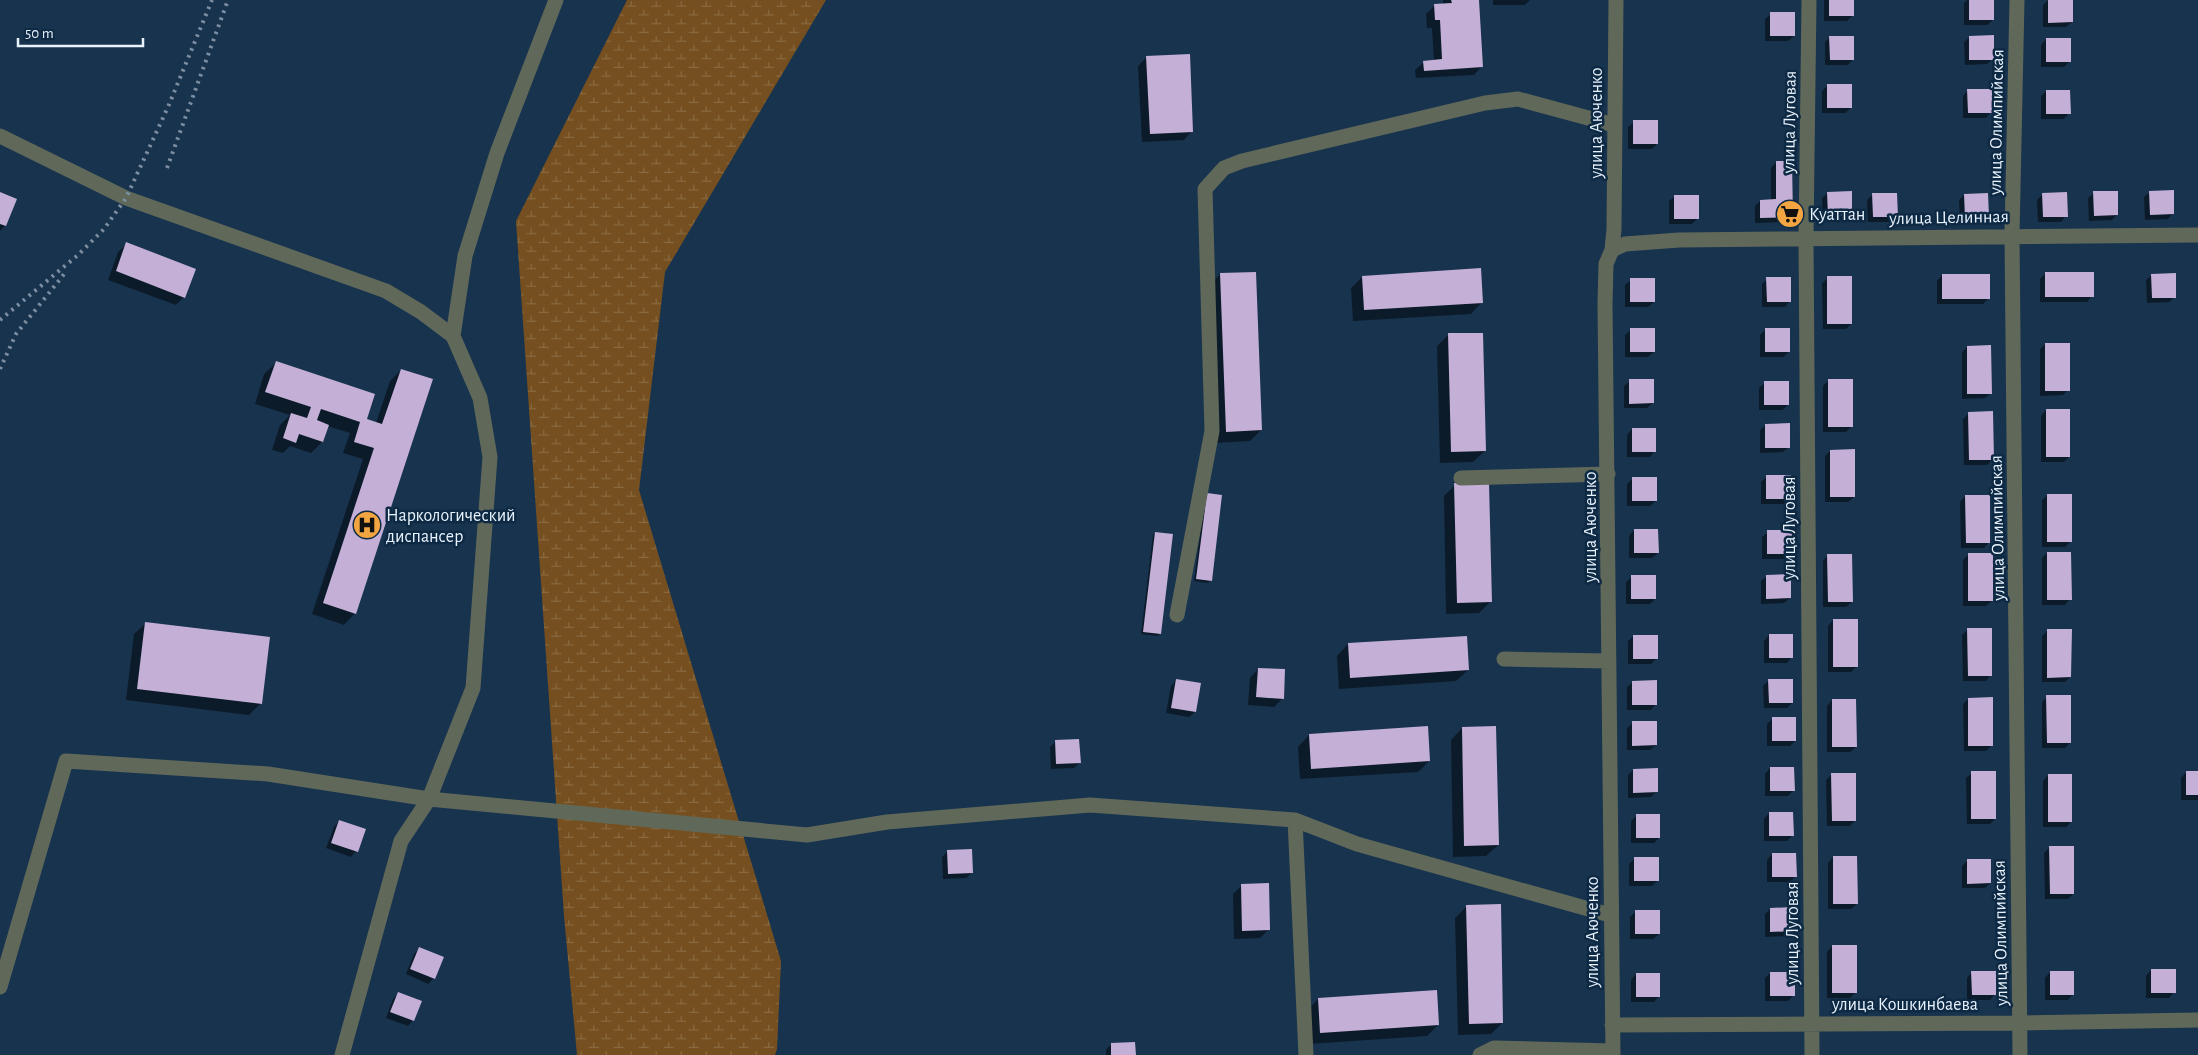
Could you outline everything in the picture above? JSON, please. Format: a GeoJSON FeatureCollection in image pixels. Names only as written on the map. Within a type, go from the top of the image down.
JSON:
{"type":"FeatureCollection","features":[{"type":"Feature","properties":{"kind":"street"},"geometry":{"type":"LineString","coordinates":[[453,336],[465,256],[497,152],[556,0]]}},
{"type":"Feature","properties":{"kind":"street","name":"улица Аюченко"},"geometry":{"type":"LineString","coordinates":[[1613,1053],[1610,915],[1606,264],[1612,250],[1615,194],[1616,0]]}},
{"type":"Feature","properties":{"kind":"street","name":"улица Луговая"},"geometry":{"type":"LineString","coordinates":[[1809,0],[1806,238],[1812,1055]]}},
{"type":"Feature","properties":{"kind":"street","name":"улица Олимпийская"},"geometry":{"type":"LineString","coordinates":[[2017,0],[2012,235],[2020,1055]]}},
{"type":"Feature","properties":{"kind":"street"},"geometry":{"type":"LineString","coordinates":[[1178,614],[1212,431],[1206,189],[1224,168],[1242,161],[1485,103],[1518,100],[1614,125]]}},
{"type":"Feature","properties":{"kind":"street"},"geometry":{"type":"LineString","coordinates":[[0,136],[126,198],[386,291],[421,312],[453,336],[480,398],[490,457],[473,688],[429,799],[401,841],[342,1055]]}},
{"type":"Feature","properties":{"kind":"street","name":"улица Целинная"},"geometry":{"type":"LineString","coordinates":[[1612,250],[1625,244],[1641,242],[2012,235],[2198,235]]}},
{"type":"Feature","properties":{"kind":"street"},"geometry":{"type":"LineString","coordinates":[[1461,478],[1608,474]]}},
{"type":"Feature","properties":{"kind":"street"},"geometry":{"type":"LineString","coordinates":[[1504,659],[1609,661]]}},
{"type":"Feature","properties":{"kind":"street"},"geometry":{"type":"LineString","coordinates":[[0,987],[66,761],[268,774],[429,799],[807,835],[887,822],[1090,805],[1295,820],[1357,844],[1610,915]]}},
{"type":"Feature","properties":{"kind":"street"},"geometry":{"type":"LineString","coordinates":[[1295,820],[1306,1055]]}},
{"type":"Feature","properties":{"kind":"street","name":"улица Кошкинбаева"},"geometry":{"type":"LineString","coordinates":[[1612,1025],[1812,1022],[2020,1024],[2198,1020]]}},
{"type":"Feature","properties":{"kind":"street"},"geometry":{"type":"LineString","coordinates":[[1480,1055],[1494,1048],[1613,1053]]}},
{"type":"Feature","properties":{"kind":"green space"},"geometry":{"type":"Polygon","coordinates":[[[627,0],[826,0],[665,272],[639,490],[781,961],[777,1049],[775,1055],[577,1055],[564,916],[516,221],[627,0]]]}},
{"type":"Feature","properties":{"kind":"building"},"geometry":{"type":"Polygon","coordinates":[[[1451,0],[1479,0],[1483,67],[1424,71],[1423,61],[1442,59],[1440,20],[1435,20],[1434,4],[1452,3],[1451,0]]]}},
{"type":"Feature","properties":{"kind":"building"},"geometry":{"type":"Polygon","coordinates":[[[1829,0],[1854,0],[1854,16],[1829,16],[1829,0]]]}},
{"type":"Feature","properties":{"kind":"building"},"geometry":{"type":"Polygon","coordinates":[[[1969,0],[1994,0],[1994,20],[1969,20],[1969,0]]]}},
{"type":"Feature","properties":{"kind":"building"},"geometry":{"type":"Polygon","coordinates":[[[2048,0],[2073,0],[2073,22],[2048,23],[2048,0]]]}},
{"type":"Feature","properties":{"kind":"building"},"geometry":{"type":"Polygon","coordinates":[[[1770,12],[1795,12],[1795,36],[1770,36],[1770,12]]]}},
{"type":"Feature","properties":{"kind":"building"},"geometry":{"type":"Polygon","coordinates":[[[1994,35],[1994,60],[1969,60],[1969,36],[1994,35]]]}},
{"type":"Feature","properties":{"kind":"building"},"geometry":{"type":"Polygon","coordinates":[[[1829,36],[1854,36],[1854,60],[1830,60],[1829,36]]]}},
{"type":"Feature","properties":{"kind":"building"},"geometry":{"type":"Polygon","coordinates":[[[2046,38],[2071,38],[2071,62],[2046,62],[2046,38]]]}},
{"type":"Feature","properties":{"kind":"building"},"geometry":{"type":"Polygon","coordinates":[[[1190,54],[1193,132],[1150,134],[1146,56],[1190,54]]]}},
{"type":"Feature","properties":{"kind":"building"},"geometry":{"type":"Polygon","coordinates":[[[1827,84],[1852,84],[1852,108],[1827,108],[1827,84]]]}},
{"type":"Feature","properties":{"kind":"building"},"geometry":{"type":"Polygon","coordinates":[[[1967,89],[1992,89],[1992,113],[1968,113],[1967,89]]]}},
{"type":"Feature","properties":{"kind":"building"},"geometry":{"type":"Polygon","coordinates":[[[2046,90],[2070,90],[2071,114],[2046,114],[2046,90]]]}},
{"type":"Feature","properties":{"kind":"building"},"geometry":{"type":"Polygon","coordinates":[[[1633,120],[1658,120],[1658,144],[1633,144],[1633,120]]]}},
{"type":"Feature","properties":{"kind":"building"},"geometry":{"type":"Polygon","coordinates":[[[1776,161],[1792,161],[1793,217],[1760,218],[1760,200],[1776,199],[1776,161]]]}},
{"type":"Feature","properties":{"kind":"building"},"geometry":{"type":"Polygon","coordinates":[[[2174,190],[2174,214],[2150,215],[2149,191],[2174,190]]]}},
{"type":"Feature","properties":{"kind":"building"},"geometry":{"type":"Polygon","coordinates":[[[1852,191],[1852,215],[1828,216],[1827,192],[1852,191]]]}},
{"type":"Feature","properties":{"kind":"building"},"geometry":{"type":"Polygon","coordinates":[[[2093,191],[2118,191],[2118,215],[2094,216],[2093,191]]]}},
{"type":"Feature","properties":{"kind":"building"},"geometry":{"type":"Polygon","coordinates":[[[0,192],[17,199],[6,226],[0,224],[0,192]]]}},
{"type":"Feature","properties":{"kind":"building"},"geometry":{"type":"Polygon","coordinates":[[[2067,192],[2068,217],[2043,217],[2042,193],[2067,192]]]}},
{"type":"Feature","properties":{"kind":"building"},"geometry":{"type":"Polygon","coordinates":[[[1872,193],[1897,193],[1898,217],[1873,217],[1872,193]]]}},
{"type":"Feature","properties":{"kind":"building"},"geometry":{"type":"Polygon","coordinates":[[[1988,193],[1989,217],[1965,218],[1964,194],[1988,193]]]}},
{"type":"Feature","properties":{"kind":"building"},"geometry":{"type":"Polygon","coordinates":[[[1674,195],[1699,195],[1699,219],[1674,219],[1674,195]]]}},
{"type":"Feature","properties":{"kind":"building"},"geometry":{"type":"Polygon","coordinates":[[[126,242],[196,269],[185,298],[116,271],[126,242]]]}},
{"type":"Feature","properties":{"kind":"building"},"geometry":{"type":"Polygon","coordinates":[[[1481,268],[1483,303],[1364,310],[1362,276],[1481,268]]]}},
{"type":"Feature","properties":{"kind":"building"},"geometry":{"type":"Polygon","coordinates":[[[1256,272],[1262,430],[1226,432],[1220,273],[1256,272]]]}},
{"type":"Feature","properties":{"kind":"building"},"geometry":{"type":"Polygon","coordinates":[[[2045,272],[2094,272],[2094,297],[2045,297],[2045,272]]]}},
{"type":"Feature","properties":{"kind":"building"},"geometry":{"type":"Polygon","coordinates":[[[2176,273],[2176,298],[2152,298],[2151,274],[2176,273]]]}},
{"type":"Feature","properties":{"kind":"building"},"geometry":{"type":"Polygon","coordinates":[[[1942,274],[1990,274],[1990,299],[1942,299],[1942,274]]]}},
{"type":"Feature","properties":{"kind":"building"},"geometry":{"type":"Polygon","coordinates":[[[1827,276],[1852,276],[1852,324],[1827,324],[1827,276]]]}},
{"type":"Feature","properties":{"kind":"building"},"geometry":{"type":"Polygon","coordinates":[[[1766,277],[1791,277],[1791,302],[1767,302],[1766,277]]]}},
{"type":"Feature","properties":{"kind":"building"},"geometry":{"type":"Polygon","coordinates":[[[1630,278],[1655,278],[1655,302],[1630,302],[1630,278]]]}},
{"type":"Feature","properties":{"kind":"building"},"geometry":{"type":"Polygon","coordinates":[[[1630,328],[1655,328],[1655,352],[1630,352],[1630,328]]]}},
{"type":"Feature","properties":{"kind":"building"},"geometry":{"type":"Polygon","coordinates":[[[1765,328],[1790,328],[1790,352],[1765,352],[1765,328]]]}},
{"type":"Feature","properties":{"kind":"building"},"geometry":{"type":"Polygon","coordinates":[[[1448,333],[1483,333],[1486,451],[1451,452],[1448,333]]]}},
{"type":"Feature","properties":{"kind":"building"},"geometry":{"type":"Polygon","coordinates":[[[2045,343],[2070,343],[2070,391],[2045,391],[2045,343]]]}},
{"type":"Feature","properties":{"kind":"building"},"geometry":{"type":"Polygon","coordinates":[[[1991,345],[1992,394],[1967,394],[1967,346],[1991,345]]]}},
{"type":"Feature","properties":{"kind":"building","name":"Наркологический диспансер"},"geometry":{"type":"Polygon","coordinates":[[[276,361],[375,394],[367,419],[382,424],[401,369],[433,379],[356,614],[323,603],[374,448],[354,442],[360,422],[321,409],[317,420],[329,425],[323,442],[299,434],[296,443],[283,438],[291,413],[307,418],[311,407],[265,392],[276,361]]]}},
{"type":"Feature","properties":{"kind":"building"},"geometry":{"type":"Polygon","coordinates":[[[1629,379],[1654,379],[1654,403],[1629,404],[1629,379]]]}},
{"type":"Feature","properties":{"kind":"building"},"geometry":{"type":"Polygon","coordinates":[[[1828,379],[1853,379],[1853,427],[1828,427],[1828,379]]]}},
{"type":"Feature","properties":{"kind":"building"},"geometry":{"type":"Polygon","coordinates":[[[1764,381],[1789,381],[1789,405],[1764,405],[1764,381]]]}},
{"type":"Feature","properties":{"kind":"building"},"geometry":{"type":"Polygon","coordinates":[[[2046,409],[2070,409],[2070,457],[2046,457],[2046,409]]]}},
{"type":"Feature","properties":{"kind":"building"},"geometry":{"type":"Polygon","coordinates":[[[1993,411],[1994,460],[1969,460],[1968,412],[1993,411]]]}},
{"type":"Feature","properties":{"kind":"building"},"geometry":{"type":"Polygon","coordinates":[[[1790,423],[1790,448],[1765,448],[1765,424],[1790,423]]]}},
{"type":"Feature","properties":{"kind":"building"},"geometry":{"type":"Polygon","coordinates":[[[1632,428],[1656,428],[1656,452],[1632,452],[1632,428]]]}},
{"type":"Feature","properties":{"kind":"building"},"geometry":{"type":"Polygon","coordinates":[[[1855,449],[1855,497],[1830,497],[1830,450],[1855,449]]]}},
{"type":"Feature","properties":{"kind":"building"},"geometry":{"type":"Polygon","coordinates":[[[1766,475],[1791,475],[1791,499],[1766,499],[1766,475]]]}},
{"type":"Feature","properties":{"kind":"building"},"geometry":{"type":"Polygon","coordinates":[[[1632,477],[1657,477],[1657,501],[1632,501],[1632,477]]]}},
{"type":"Feature","properties":{"kind":"building"},"geometry":{"type":"Polygon","coordinates":[[[1454,483],[1489,483],[1492,602],[1457,603],[1454,483]]]}},
{"type":"Feature","properties":{"kind":"building"},"geometry":{"type":"Polygon","coordinates":[[[1207,493],[1222,495],[1212,581],[1196,579],[1207,493]]]}},
{"type":"Feature","properties":{"kind":"building"},"geometry":{"type":"Polygon","coordinates":[[[2047,494],[2072,494],[2072,542],[2047,542],[2047,494]]]}},
{"type":"Feature","properties":{"kind":"building"},"geometry":{"type":"Polygon","coordinates":[[[1965,495],[1990,495],[1990,543],[1966,543],[1965,495]]]}},
{"type":"Feature","properties":{"kind":"building"},"geometry":{"type":"Polygon","coordinates":[[[1634,529],[1658,529],[1659,553],[1634,553],[1634,529]]]}},
{"type":"Feature","properties":{"kind":"building"},"geometry":{"type":"Polygon","coordinates":[[[1767,530],[1792,530],[1792,554],[1767,554],[1767,530]]]}},
{"type":"Feature","properties":{"kind":"building"},"geometry":{"type":"Polygon","coordinates":[[[1155,532],[1173,534],[1161,634],[1143,632],[1155,532]]]}},
{"type":"Feature","properties":{"kind":"building"},"geometry":{"type":"Polygon","coordinates":[[[2047,552],[2071,552],[2072,600],[2047,600],[2047,552]]]}},
{"type":"Feature","properties":{"kind":"building"},"geometry":{"type":"Polygon","coordinates":[[[1968,553],[1993,553],[1993,601],[1968,601],[1968,553]]]}},
{"type":"Feature","properties":{"kind":"building"},"geometry":{"type":"Polygon","coordinates":[[[1827,554],[1852,554],[1853,602],[1828,602],[1827,554]]]}},
{"type":"Feature","properties":{"kind":"building"},"geometry":{"type":"Polygon","coordinates":[[[1791,574],[1791,598],[1766,599],[1766,575],[1791,574]]]}},
{"type":"Feature","properties":{"kind":"building"},"geometry":{"type":"Polygon","coordinates":[[[1631,575],[1656,575],[1656,599],[1631,599],[1631,575]]]}},
{"type":"Feature","properties":{"kind":"building"},"geometry":{"type":"Polygon","coordinates":[[[1833,619],[1858,619],[1858,667],[1833,667],[1833,619]]]}},
{"type":"Feature","properties":{"kind":"building"},"geometry":{"type":"Polygon","coordinates":[[[145,622],[270,637],[262,704],[137,689],[145,622]]]}},
{"type":"Feature","properties":{"kind":"building"},"geometry":{"type":"Polygon","coordinates":[[[1967,628],[1992,628],[1992,676],[1968,676],[1967,628]]]}},
{"type":"Feature","properties":{"kind":"building"},"geometry":{"type":"Polygon","coordinates":[[[2047,629],[2072,629],[2071,677],[2047,678],[2047,629]]]}},
{"type":"Feature","properties":{"kind":"building"},"geometry":{"type":"Polygon","coordinates":[[[1769,634],[1793,634],[1793,658],[1769,658],[1769,634]]]}},
{"type":"Feature","properties":{"kind":"building"},"geometry":{"type":"Polygon","coordinates":[[[1633,635],[1658,635],[1658,659],[1633,659],[1633,635]]]}},
{"type":"Feature","properties":{"kind":"building"},"geometry":{"type":"Polygon","coordinates":[[[1467,636],[1469,670],[1350,678],[1348,643],[1467,636]]]}},
{"type":"Feature","properties":{"kind":"building"},"geometry":{"type":"Polygon","coordinates":[[[1258,668],[1285,669],[1284,699],[1256,697],[1258,668]]]}},
{"type":"Feature","properties":{"kind":"building"},"geometry":{"type":"Polygon","coordinates":[[[1176,679],[1201,683],[1196,712],[1171,708],[1176,679]]]}},
{"type":"Feature","properties":{"kind":"building"},"geometry":{"type":"Polygon","coordinates":[[[1768,679],[1793,679],[1793,703],[1769,703],[1768,679]]]}},
{"type":"Feature","properties":{"kind":"building"},"geometry":{"type":"Polygon","coordinates":[[[1657,680],[1657,705],[1632,705],[1632,681],[1657,680]]]}},
{"type":"Feature","properties":{"kind":"building"},"geometry":{"type":"Polygon","coordinates":[[[2046,695],[2071,695],[2071,743],[2047,743],[2046,695]]]}},
{"type":"Feature","properties":{"kind":"building"},"geometry":{"type":"Polygon","coordinates":[[[1993,697],[1993,746],[1968,746],[1968,698],[1993,697]]]}},
{"type":"Feature","properties":{"kind":"building"},"geometry":{"type":"Polygon","coordinates":[[[1832,699],[1856,699],[1857,747],[1832,747],[1832,699]]]}},
{"type":"Feature","properties":{"kind":"building"},"geometry":{"type":"Polygon","coordinates":[[[1772,717],[1796,717],[1796,741],[1772,741],[1772,717]]]}},
{"type":"Feature","properties":{"kind":"building"},"geometry":{"type":"Polygon","coordinates":[[[1632,721],[1657,721],[1657,745],[1632,746],[1632,721]]]}},
{"type":"Feature","properties":{"kind":"building"},"geometry":{"type":"Polygon","coordinates":[[[1428,726],[1430,761],[1311,769],[1309,734],[1428,726]]]}},
{"type":"Feature","properties":{"kind":"building"},"geometry":{"type":"Polygon","coordinates":[[[1496,726],[1499,845],[1464,846],[1462,727],[1496,726]]]}},
{"type":"Feature","properties":{"kind":"building"},"geometry":{"type":"Polygon","coordinates":[[[1079,739],[1081,763],[1056,764],[1055,740],[1079,739]]]}},
{"type":"Feature","properties":{"kind":"building"},"geometry":{"type":"Polygon","coordinates":[[[1770,767],[1794,767],[1795,791],[1770,791],[1770,767]]]}},
{"type":"Feature","properties":{"kind":"building"},"geometry":{"type":"Polygon","coordinates":[[[1658,768],[1658,792],[1633,793],[1633,769],[1658,768]]]}},
{"type":"Feature","properties":{"kind":"building"},"geometry":{"type":"Polygon","coordinates":[[[1971,771],[1996,771],[1996,819],[1971,819],[1971,771]]]}},
{"type":"Feature","properties":{"kind":"building"},"geometry":{"type":"Polygon","coordinates":[[[2186,771],[2198,771],[2198,795],[2186,795],[2186,771]]]}},
{"type":"Feature","properties":{"kind":"building"},"geometry":{"type":"Polygon","coordinates":[[[1831,773],[1856,773],[1856,821],[1832,821],[1831,773]]]}},
{"type":"Feature","properties":{"kind":"building"},"geometry":{"type":"Polygon","coordinates":[[[2048,774],[2072,774],[2072,822],[2048,822],[2048,774]]]}},
{"type":"Feature","properties":{"kind":"building"},"geometry":{"type":"Polygon","coordinates":[[[1769,812],[1793,812],[1794,836],[1769,836],[1769,812]]]}},
{"type":"Feature","properties":{"kind":"building"},"geometry":{"type":"Polygon","coordinates":[[[1636,814],[1660,814],[1660,838],[1636,838],[1636,814]]]}},
{"type":"Feature","properties":{"kind":"building"},"geometry":{"type":"Polygon","coordinates":[[[339,820],[366,829],[358,852],[331,843],[339,820]]]}},
{"type":"Feature","properties":{"kind":"building"},"geometry":{"type":"Polygon","coordinates":[[[2049,846],[2074,846],[2074,894],[2050,894],[2049,846]]]}},
{"type":"Feature","properties":{"kind":"building"},"geometry":{"type":"Polygon","coordinates":[[[972,849],[973,873],[948,874],[947,850],[972,849]]]}},
{"type":"Feature","properties":{"kind":"building"},"geometry":{"type":"Polygon","coordinates":[[[1772,853],[1796,853],[1797,877],[1772,877],[1772,853]]]}},
{"type":"Feature","properties":{"kind":"building"},"geometry":{"type":"Polygon","coordinates":[[[1833,856],[1857,856],[1858,904],[1833,904],[1833,856]]]}},
{"type":"Feature","properties":{"kind":"building"},"geometry":{"type":"Polygon","coordinates":[[[1634,857],[1659,857],[1659,881],[1634,881],[1634,857]]]}},
{"type":"Feature","properties":{"kind":"building"},"geometry":{"type":"Polygon","coordinates":[[[1967,859],[1991,859],[1991,883],[1967,884],[1967,859]]]}},
{"type":"Feature","properties":{"kind":"building"},"geometry":{"type":"Polygon","coordinates":[[[1269,883],[1270,930],[1242,931],[1241,884],[1269,883]]]}},
{"type":"Feature","properties":{"kind":"building"},"geometry":{"type":"Polygon","coordinates":[[[1501,904],[1503,1023],[1469,1024],[1466,905],[1501,904]]]}},
{"type":"Feature","properties":{"kind":"building"},"geometry":{"type":"Polygon","coordinates":[[[1794,907],[1794,931],[1770,932],[1770,908],[1794,907]]]}},
{"type":"Feature","properties":{"kind":"building"},"geometry":{"type":"Polygon","coordinates":[[[1635,910],[1660,910],[1660,934],[1635,934],[1635,910]]]}},
{"type":"Feature","properties":{"kind":"building"},"geometry":{"type":"Polygon","coordinates":[[[1832,945],[1857,945],[1857,993],[1832,993],[1832,945]]]}},
{"type":"Feature","properties":{"kind":"building"},"geometry":{"type":"Polygon","coordinates":[[[419,947],[444,957],[435,979],[410,969],[419,947]]]}},
{"type":"Feature","properties":{"kind":"building"},"geometry":{"type":"Polygon","coordinates":[[[2151,969],[2176,969],[2176,993],[2151,993],[2151,969]]]}},
{"type":"Feature","properties":{"kind":"building"},"geometry":{"type":"Polygon","coordinates":[[[1971,971],[1996,971],[1996,995],[1972,995],[1971,971]]]}},
{"type":"Feature","properties":{"kind":"building"},"geometry":{"type":"Polygon","coordinates":[[[2050,971],[2074,971],[2074,995],[2050,995],[2050,971]]]}},
{"type":"Feature","properties":{"kind":"building"},"geometry":{"type":"Polygon","coordinates":[[[1770,972],[1795,972],[1795,996],[1770,996],[1770,972]]]}},
{"type":"Feature","properties":{"kind":"building"},"geometry":{"type":"Polygon","coordinates":[[[1636,973],[1660,973],[1660,997],[1636,997],[1636,973]]]}},
{"type":"Feature","properties":{"kind":"building"},"geometry":{"type":"Polygon","coordinates":[[[1437,990],[1439,1025],[1320,1033],[1318,998],[1437,990]]]}},
{"type":"Feature","properties":{"kind":"building"},"geometry":{"type":"Polygon","coordinates":[[[398,992],[422,1001],[414,1021],[390,1012],[398,992]]]}},
{"type":"Feature","properties":{"kind":"building"},"geometry":{"type":"Polygon","coordinates":[[[1135,1042],[1136,1055],[1111,1055],[1111,1043],[1135,1042]]]}},
{"type":"Feature","properties":{"kind":"railway"},"geometry":{"type":"LineString","coordinates":[[0,320],[78,255],[104,229],[126,198],[168,107],[212,0]]}},
{"type":"Feature","properties":{"kind":"railway"},"geometry":{"type":"LineString","coordinates":[[167,168],[228,0]]}},
{"type":"Feature","properties":{"kind":"railway"},"geometry":{"type":"LineString","coordinates":[[0,369],[16,334],[65,273]]}},
{"type":"Feature","properties":{"kind":"place","name":"Куаттан"},"geometry":{"type":"Point","coordinates":[1790,214]}},
{"type":"Feature","properties":{"kind":"place","name":"Наркологический диспансер"},"geometry":{"type":"Point","coordinates":[367,525]}}]}
